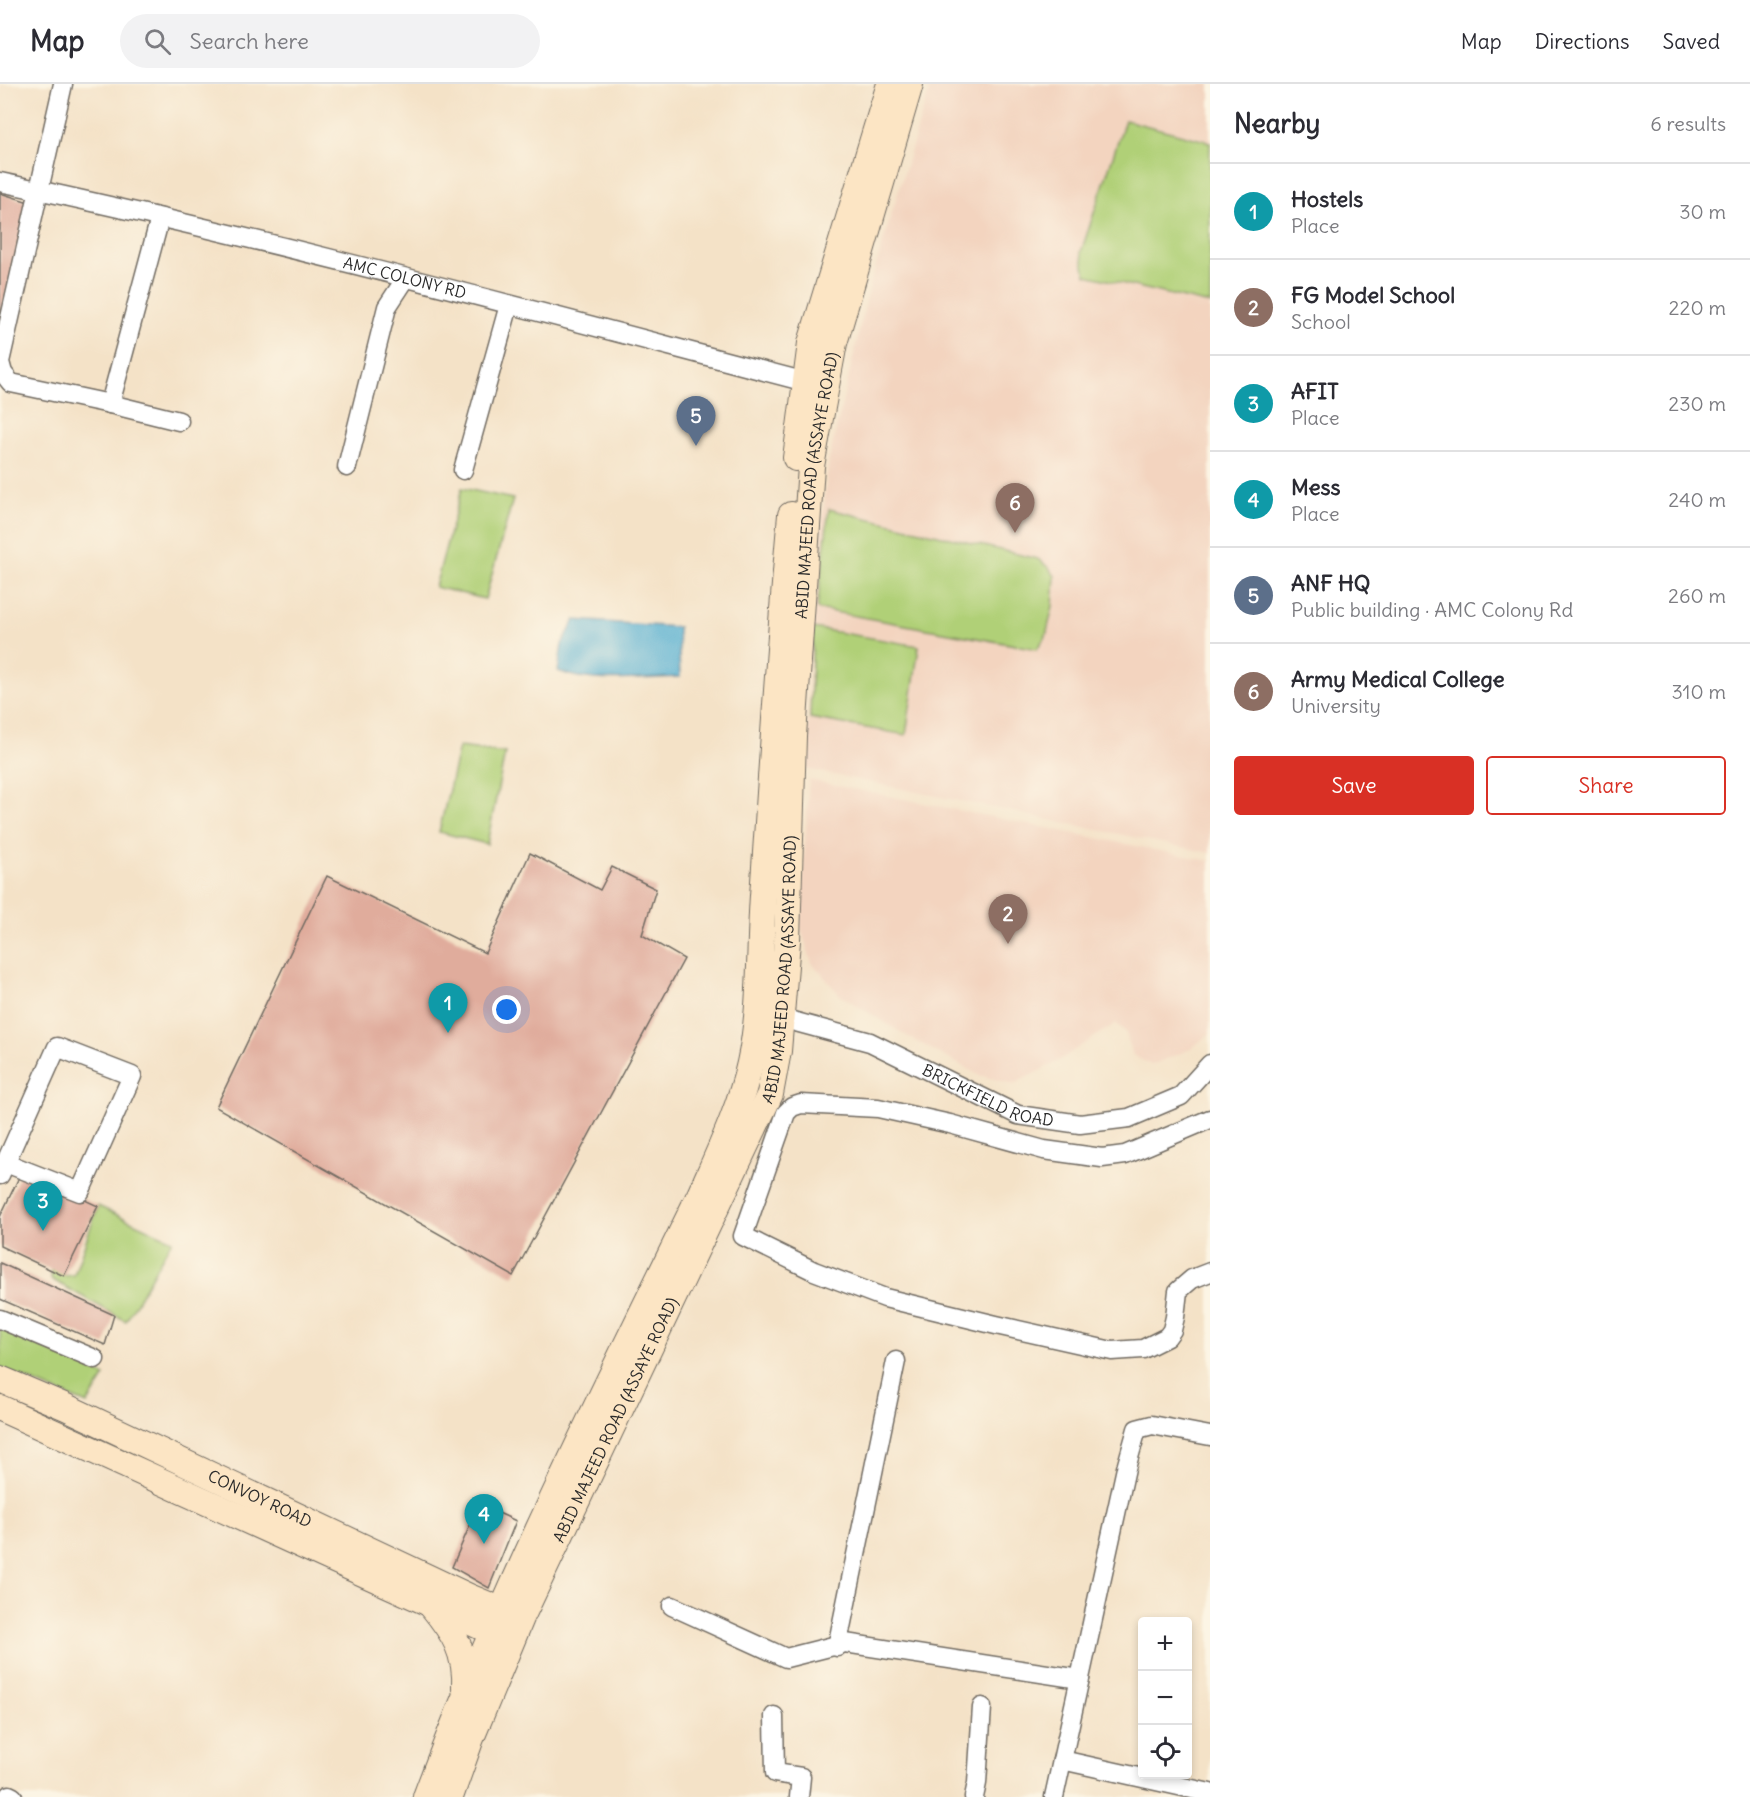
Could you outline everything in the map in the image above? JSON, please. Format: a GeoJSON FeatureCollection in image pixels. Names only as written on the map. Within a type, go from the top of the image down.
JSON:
{"type":"FeatureCollection","features":[{"type":"Feature","properties":{"kind":"main road","name":"ABID MAJEED ROAD (ASSAYE ROAD)"},"geometry":{"type":"LineString","coordinates":[[769,1014],[759,947],[796,449],[811,343],[890,84]]}},
{"type":"Feature","properties":{"kind":"main road","name":"ABID MAJEED ROAD (ASSAYE ROAD)"},"geometry":{"type":"LineString","coordinates":[[426,1797],[464,1699],[506,1625],[729,1130],[769,1014],[788,940],[793,736],[811,466],[834,343],[910,84]]}},
{"type":"Feature","properties":{"kind":"main road","name":"CONVOY ROAD"},"geometry":{"type":"LineString","coordinates":[[0,1378],[66,1407],[506,1625]]}},
{"type":"Feature","properties":{"kind":"main road","name":"CONVOY ROAD"},"geometry":{"type":"LineString","coordinates":[[0,1408],[430,1604],[506,1625]]}},
{"type":"Feature","properties":{"kind":"main road"},"geometry":{"type":"LineString","coordinates":[[430,1604],[452,1631],[461,1652],[466,1673],[464,1699]]}},
{"type":"Feature","properties":{"kind":"main road","name":"ABID MAJEED ROAD (ASSAYE ROAD)"},"geometry":{"type":"LineString","coordinates":[[450,1797],[506,1625]]}},
{"type":"Feature","properties":{"kind":"street"},"geometry":{"type":"LineString","coordinates":[[63,84],[0,362],[3,373],[11,383],[179,421]]}},
{"type":"Feature","properties":{"kind":"street","name":"AMC COLONY RD"},"geometry":{"type":"LineString","coordinates":[[0,182],[406,278],[806,381]]}},
{"type":"Feature","properties":{"kind":"street"},"geometry":{"type":"LineString","coordinates":[[110,404],[160,218]]}},
{"type":"Feature","properties":{"kind":"street"},"geometry":{"type":"LineString","coordinates":[[347,467],[387,307],[406,278]]}},
{"type":"Feature","properties":{"kind":"street"},"geometry":{"type":"LineString","coordinates":[[463,470],[509,305]]}},
{"type":"Feature","properties":{"kind":"street","name":"BRICKFIELD ROAD"},"geometry":{"type":"LineString","coordinates":[[769,1014],[870,1042],[1018,1114],[1080,1124],[1129,1118],[1181,1096],[1210,1064]]}},
{"type":"Feature","properties":{"kind":"street"},"geometry":{"type":"LineString","coordinates":[[57,1047],[132,1076],[80,1192],[3,1169],[57,1047]]}},
{"type":"Feature","properties":{"kind":"street"},"geometry":{"type":"LineString","coordinates":[[1210,1119],[1125,1155],[1102,1158],[1044,1150],[950,1124],[878,1108],[801,1104],[792,1107],[786,1113],[743,1236],[814,1271],[885,1298],[984,1323],[1113,1351],[1143,1349],[1167,1337],[1172,1330],[1178,1291],[1192,1279],[1210,1272]]}},
{"type":"Feature","properties":{"kind":"street"},"geometry":{"type":"LineString","coordinates":[[0,1319],[95,1359]]}},
{"type":"Feature","properties":{"kind":"street"},"geometry":{"type":"LineString","coordinates":[[837,1647],[896,1361]]}},
{"type":"Feature","properties":{"kind":"street"},"geometry":{"type":"LineString","coordinates":[[1054,1797],[1137,1429],[1152,1425],[1210,1436]]}},
{"type":"Feature","properties":{"kind":"street"},"geometry":{"type":"LineString","coordinates":[[672,1606],[786,1658],[809,1651],[837,1647],[845,1643],[1080,1679]]}},
{"type":"Feature","properties":{"kind":"street"},"geometry":{"type":"LineString","coordinates":[[974,1797],[982,1707]]}},
{"type":"Feature","properties":{"kind":"street"},"geometry":{"type":"LineString","coordinates":[[774,1716],[775,1773],[801,1777],[798,1797]]}},
{"type":"Feature","properties":{"kind":"street"},"geometry":{"type":"LineString","coordinates":[[1062,1760],[1210,1793]]}},
{"type":"Feature","properties":{"kind":"shaded area"},"geometry":{"type":"Polygon","coordinates":[[[931,84],[1210,84],[1210,853],[806,769],[813,606],[829,460],[870,285],[931,84]]]}},
{"type":"Feature","properties":{"kind":"shaded area"},"geometry":{"type":"Polygon","coordinates":[[[809,780],[1210,861],[1210,1033],[1191,1049],[1151,1065],[1133,1055],[1126,1033],[1116,1023],[1058,1061],[1014,1084],[979,1075],[912,1039],[840,995],[812,963],[800,926],[809,780]]]}},
{"type":"Feature","properties":{"kind":"green space"},"geometry":{"type":"Polygon","coordinates":[[[1125,120],[1210,142],[1210,304],[1086,275],[1081,252],[1125,120]]]}},
{"type":"Feature","properties":{"kind":"green space"},"geometry":{"type":"Polygon","coordinates":[[[462,488],[513,499],[485,599],[435,587],[462,488]]]}},
{"type":"Feature","properties":{"kind":"green space"},"geometry":{"type":"Polygon","coordinates":[[[829,509],[1038,559],[1055,576],[1053,606],[1046,636],[1037,649],[817,609],[829,509]]]}},
{"type":"Feature","properties":{"kind":"green space"},"geometry":{"type":"Polygon","coordinates":[[[813,628],[919,646],[906,735],[810,718],[813,628]]]}},
{"type":"Feature","properties":{"kind":"green space"},"geometry":{"type":"Polygon","coordinates":[[[459,747],[505,753],[487,844],[439,832],[459,747]]]}},
{"type":"Feature","properties":{"kind":"green space"},"geometry":{"type":"Polygon","coordinates":[[[98,1206],[172,1240],[126,1321],[51,1279],[52,1266],[64,1276],[74,1275],[98,1206]]]}},
{"type":"Feature","properties":{"kind":"green space"},"geometry":{"type":"Polygon","coordinates":[[[0,1328],[105,1376],[87,1404],[0,1368],[0,1328]]]}},
{"type":"Feature","properties":{"kind":"water"},"geometry":{"type":"Polygon","coordinates":[[[575,620],[678,627],[680,677],[602,679],[586,678],[558,671],[562,644],[575,620]]]}},
{"type":"Feature","properties":{"kind":"building"},"geometry":{"type":"Polygon","coordinates":[[[0,193],[29,202],[1,317],[0,317],[0,193]]]}},
{"type":"Feature","properties":{"kind":"building"},"geometry":{"type":"Polygon","coordinates":[[[530,853],[600,890],[612,867],[656,889],[642,935],[684,959],[513,1276],[216,1107],[327,876],[485,953],[530,853]]]}},
{"type":"Feature","properties":{"kind":"building"},"geometry":{"type":"Polygon","coordinates":[[[22,1171],[98,1206],[64,1276],[0,1246],[0,1217],[22,1171]]]}},
{"type":"Feature","properties":{"kind":"building"},"geometry":{"type":"Polygon","coordinates":[[[0,1263],[114,1315],[105,1345],[0,1299],[0,1263]]]}},
{"type":"Feature","properties":{"kind":"building"},"geometry":{"type":"Polygon","coordinates":[[[479,1504],[516,1521],[489,1588],[452,1567],[479,1504]]]}},
{"type":"Feature","properties":{"kind":"place","name":"ANF HQ"},"geometry":{"type":"Point","coordinates":[696,446]}},
{"type":"Feature","properties":{"kind":"place","name":"Army Medical College"},"geometry":{"type":"Point","coordinates":[1015,533]}},
{"type":"Feature","properties":{"kind":"place","name":"FG Model School"},"geometry":{"type":"Point","coordinates":[1008,944]}},
{"type":"Feature","properties":{"kind":"place","name":"Hostels"},"geometry":{"type":"Point","coordinates":[448,1033]}},
{"type":"Feature","properties":{"kind":"place","name":"AFIT"},"geometry":{"type":"Point","coordinates":[43,1231]}},
{"type":"Feature","properties":{"kind":"place","name":"Mess"},"geometry":{"type":"Point","coordinates":[484,1544]}}]}
